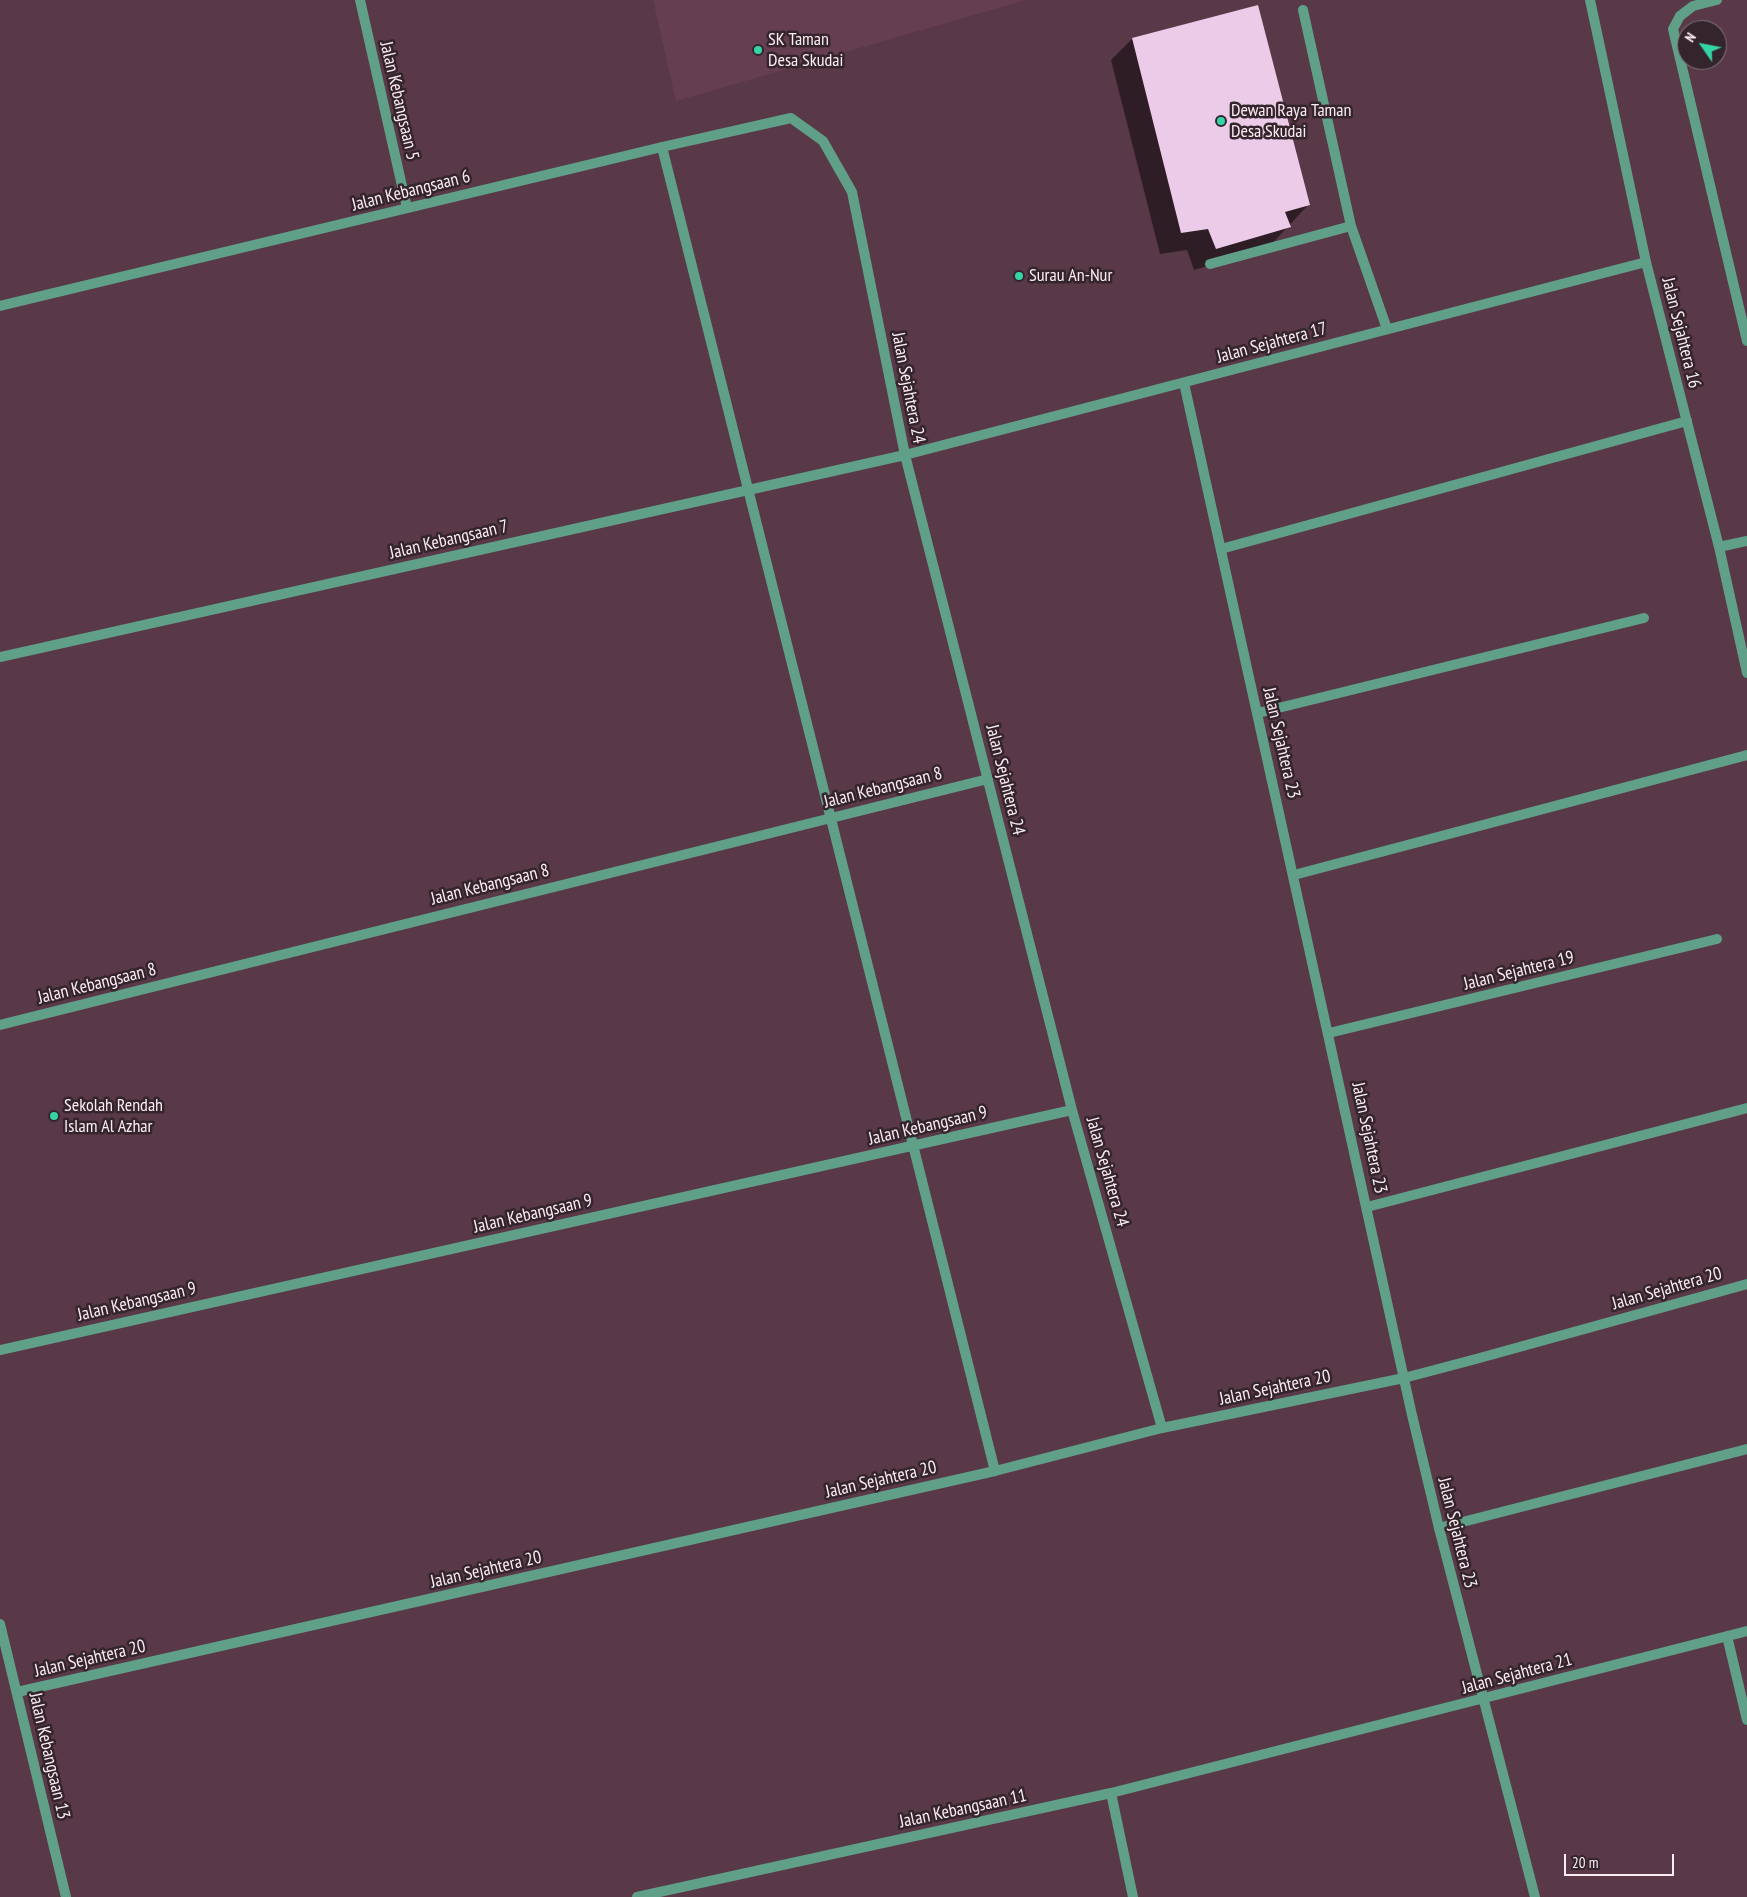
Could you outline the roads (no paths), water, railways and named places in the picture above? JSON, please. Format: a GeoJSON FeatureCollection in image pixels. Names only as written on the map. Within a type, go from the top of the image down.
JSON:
{"type":"FeatureCollection","features":[{"type":"Feature","properties":{"kind":"street","name":"Jalan Kebangsaan 5"},"geometry":{"type":"LineString","coordinates":[[360,0],[407,208]]}},
{"type":"Feature","properties":{"kind":"street","name":"Jalan Sejahtera 16"},"geometry":{"type":"LineString","coordinates":[[1590,0],[1646,262],[1718,547],[1747,673]]}},
{"type":"Feature","properties":{"kind":"street"},"geometry":{"type":"LineString","coordinates":[[1717,0],[1693,6],[1680,16],[1673,28],[1747,341]]}},
{"type":"Feature","properties":{"kind":"street"},"geometry":{"type":"LineString","coordinates":[[1303,10],[1351,226],[1386,329]]}},
{"type":"Feature","properties":{"kind":"street","name":"Jalan Kebangsaan 6"},"geometry":{"type":"LineString","coordinates":[[0,306],[662,147],[791,118],[823,141]]}},
{"type":"Feature","properties":{"kind":"street","name":"Jalan Sejahtera 24"},"geometry":{"type":"LineString","coordinates":[[823,141],[852,192],[905,455],[1072,1110],[1162,1428]]}},
{"type":"Feature","properties":{"kind":"street"},"geometry":{"type":"LineString","coordinates":[[662,147],[995,1471]]}},
{"type":"Feature","properties":{"kind":"street"},"geometry":{"type":"LineString","coordinates":[[1210,264],[1351,226]]}},
{"type":"Feature","properties":{"kind":"street","name":"Jalan Sejahtera 17"},"geometry":{"type":"LineString","coordinates":[[905,455],[1646,262]]}},
{"type":"Feature","properties":{"kind":"street","name":"Jalan Sejahtera 23"},"geometry":{"type":"LineString","coordinates":[[1184,383],[1404,1378],[1439,1528],[1535,1897]]}},
{"type":"Feature","properties":{"kind":"street"},"geometry":{"type":"LineString","coordinates":[[1221,550],[1687,421]]}},
{"type":"Feature","properties":{"kind":"street","name":"Jalan Kebangsaan 7"},"geometry":{"type":"LineString","coordinates":[[0,656],[905,455]]}},
{"type":"Feature","properties":{"kind":"street"},"geometry":{"type":"LineString","coordinates":[[1718,547],[1747,541]]}},
{"type":"Feature","properties":{"kind":"street"},"geometry":{"type":"LineString","coordinates":[[1258,713],[1644,618]]}},
{"type":"Feature","properties":{"kind":"street"},"geometry":{"type":"LineString","coordinates":[[1294,876],[1747,755]]}},
{"type":"Feature","properties":{"kind":"street","name":"Jalan Kebangsaan 8"},"geometry":{"type":"LineString","coordinates":[[0,1025],[988,779]]}},
{"type":"Feature","properties":{"kind":"street","name":"Jalan Sejahtera 19"},"geometry":{"type":"LineString","coordinates":[[1329,1033],[1717,940]]}},
{"type":"Feature","properties":{"kind":"street"},"geometry":{"type":"LineString","coordinates":[[1367,1207],[1747,1108]]}},
{"type":"Feature","properties":{"kind":"street","name":"Jalan Kebangsaan 9"},"geometry":{"type":"LineString","coordinates":[[0,1350],[1072,1110]]}},
{"type":"Feature","properties":{"kind":"street","name":"Jalan Sejahtera 20"},"geometry":{"type":"LineString","coordinates":[[17,1692],[995,1471],[1162,1428],[1404,1378],[1747,1284]]}},
{"type":"Feature","properties":{"kind":"street"},"geometry":{"type":"LineString","coordinates":[[1439,1528],[1747,1450]]}},
{"type":"Feature","properties":{"kind":"street","name":"Jalan Kebangsaan 13"},"geometry":{"type":"LineString","coordinates":[[0,1624],[66,1897]]}},
{"type":"Feature","properties":{"kind":"street","name":"Jalan Sejahtera 21"},"geometry":{"type":"LineString","coordinates":[[1295,1747],[1747,1631]]}},
{"type":"Feature","properties":{"kind":"street"},"geometry":{"type":"LineString","coordinates":[[1727,1636],[1747,1720]]}},
{"type":"Feature","properties":{"kind":"street","name":"Jalan Kebangsaan 11"},"geometry":{"type":"LineString","coordinates":[[637,1897],[1111,1794],[1295,1747]]}},
{"type":"Feature","properties":{"kind":"street"},"geometry":{"type":"LineString","coordinates":[[1111,1794],[1133,1897]]}},
{"type":"Feature","properties":{"kind":"place","name":"SK Taman Desa Skudai"},"geometry":{"type":"Point","coordinates":[758,50]}},
{"type":"Feature","properties":{"kind":"place","name":"Dewan Raya Taman Desa Skudai"},"geometry":{"type":"Point","coordinates":[1221,121]}},
{"type":"Feature","properties":{"kind":"place","name":"Surau An-Nur"},"geometry":{"type":"Point","coordinates":[1019,276]}},
{"type":"Feature","properties":{"kind":"place","name":"Sekolah Rendah Islam Al Azhar"},"geometry":{"type":"Point","coordinates":[54,1116]}}]}
